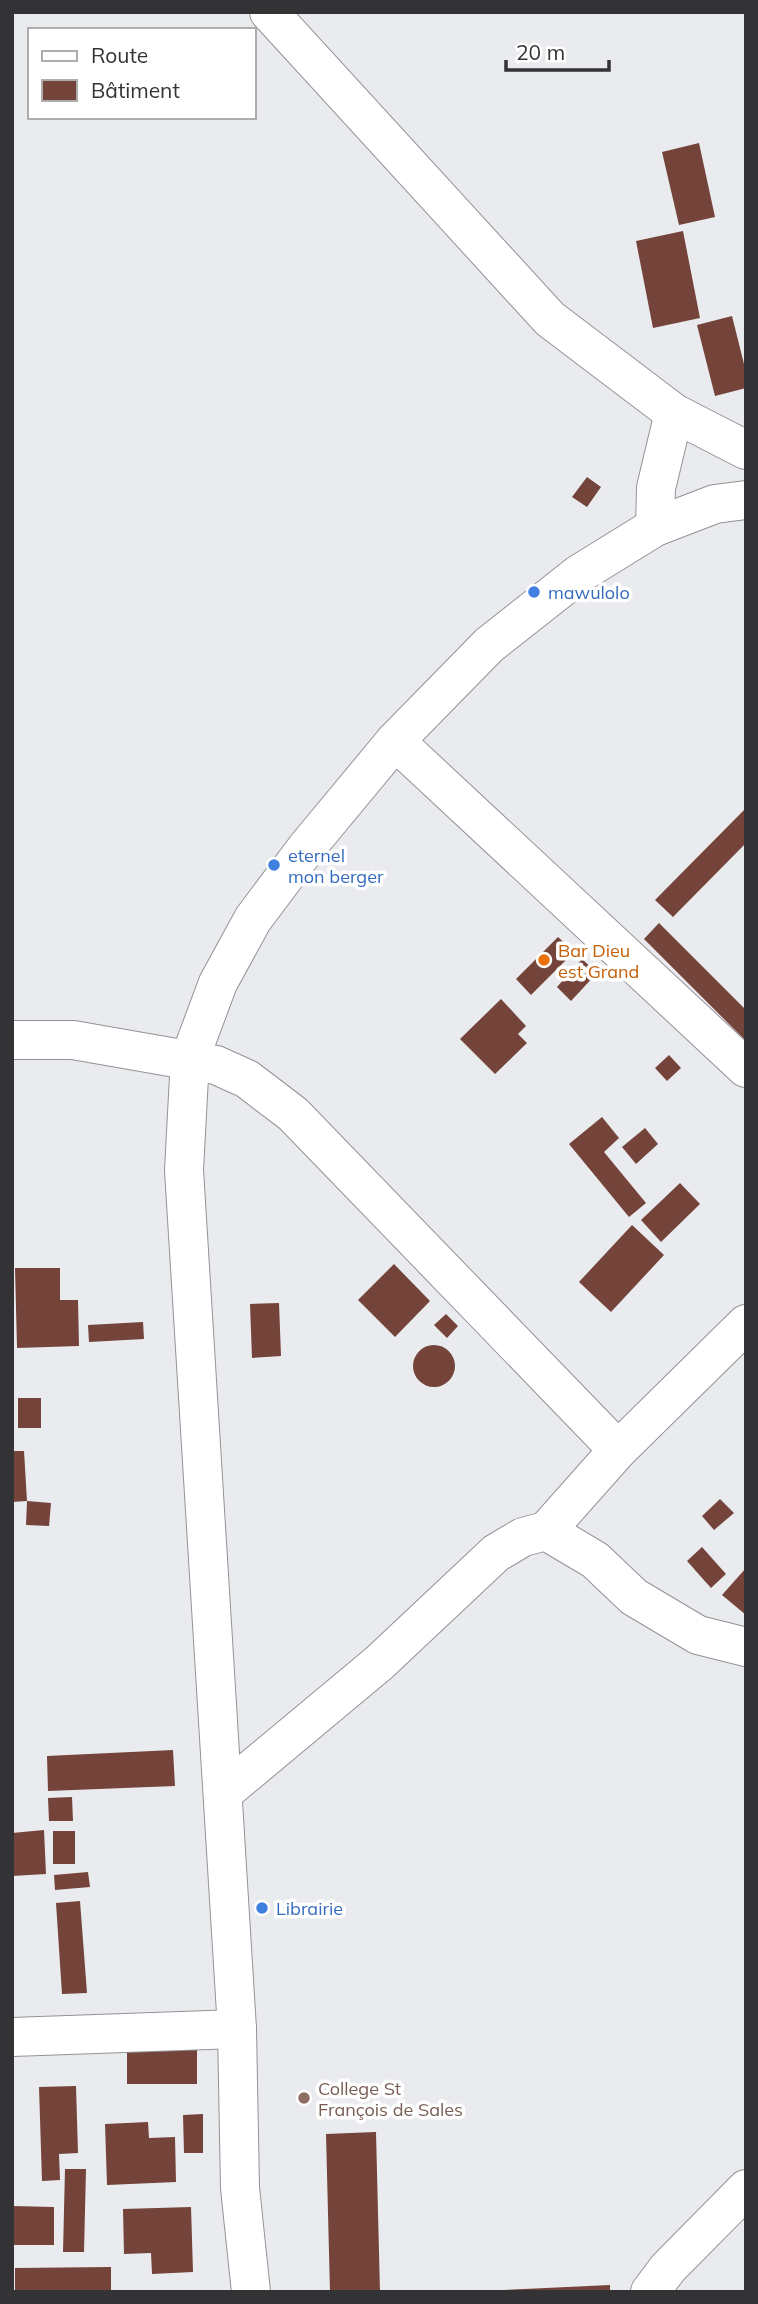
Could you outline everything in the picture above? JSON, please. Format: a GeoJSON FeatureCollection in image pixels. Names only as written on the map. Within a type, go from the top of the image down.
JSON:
{"type":"FeatureCollection","features":[{"type":"Feature","properties":{"kind":"street"},"geometry":{"type":"LineString","coordinates":[[269,12],[550,319],[674,413],[746,450]]}},
{"type":"Feature","properties":{"kind":"street"},"geometry":{"type":"LineString","coordinates":[[655,527],[656,488],[674,413]]}},
{"type":"Feature","properties":{"kind":"street"},"geometry":{"type":"LineString","coordinates":[[251,2292],[240,2188],[237,2029],[184,1170],[190,1058],[218,983],[253,919],[307,846],[394,741],[489,645],[579,575],[655,527],[715,504],[746,500]]}},
{"type":"Feature","properties":{"kind":"street"},"geometry":{"type":"LineString","coordinates":[[394,741],[746,1068]]}},
{"type":"Feature","properties":{"kind":"street"},"geometry":{"type":"LineString","coordinates":[[17,1035],[74,1040],[190,1058],[216,1065],[247,1079],[293,1114],[618,1450]]}},
{"type":"Feature","properties":{"kind":"street"},"geometry":{"type":"LineString","coordinates":[[223,1793],[379,1663],[496,1553],[523,1537],[546,1531],[618,1450],[746,1324]]}},
{"type":"Feature","properties":{"kind":"street"},"geometry":{"type":"LineString","coordinates":[[546,1531],[595,1560],[634,1597],[698,1635],[746,1647]]}},
{"type":"Feature","properties":{"kind":"street"},"geometry":{"type":"LineString","coordinates":[[12,2036],[237,2029]]}},
{"type":"Feature","properties":{"kind":"street"},"geometry":{"type":"LineString","coordinates":[[650,2292],[668,2268],[746,2189]]}},
{"type":"Feature","properties":{"kind":"building"},"geometry":{"type":"Polygon","coordinates":[[[699,143],[715,217],[679,225],[662,152],[699,143]]]}},
{"type":"Feature","properties":{"kind":"building"},"geometry":{"type":"Polygon","coordinates":[[[683,231],[700,318],[653,328],[636,241],[683,231]]]}},
{"type":"Feature","properties":{"kind":"building"},"geometry":{"type":"Polygon","coordinates":[[[732,316],[746,372],[746,388],[715,396],[697,325],[732,316]]]}},
{"type":"Feature","properties":{"kind":"building"},"geometry":{"type":"Polygon","coordinates":[[[587,477],[601,487],[587,507],[572,497],[587,477]]]}},
{"type":"Feature","properties":{"kind":"building"},"geometry":{"type":"Polygon","coordinates":[[[746,808],[746,843],[673,917],[655,900],[746,808]]]}},
{"type":"Feature","properties":{"kind":"building"},"geometry":{"type":"Polygon","coordinates":[[[659,923],[746,1010],[746,1041],[644,939],[659,923]]]}},
{"type":"Feature","properties":{"kind":"building"},"geometry":{"type":"Polygon","coordinates":[[[558,937],[574,952],[531,995],[516,979],[558,937]]]}},
{"type":"Feature","properties":{"kind":"building"},"geometry":{"type":"Polygon","coordinates":[[[582,959],[597,973],[571,1001],[557,987],[582,959]]]}},
{"type":"Feature","properties":{"kind":"building"},"geometry":{"type":"Polygon","coordinates":[[[501,999],[526,1026],[518,1034],[527,1043],[495,1074],[460,1039],[501,999]]]}},
{"type":"Feature","properties":{"kind":"building"},"geometry":{"type":"Polygon","coordinates":[[[669,1055],[681,1068],[667,1081],[655,1068],[669,1055]]]}},
{"type":"Feature","properties":{"kind":"building"},"geometry":{"type":"Polygon","coordinates":[[[602,1117],[619,1138],[604,1152],[646,1203],[629,1217],[569,1144],[602,1117]]]}},
{"type":"Feature","properties":{"kind":"building"},"geometry":{"type":"Polygon","coordinates":[[[645,1128],[658,1144],[636,1164],[622,1147],[645,1128]]]}},
{"type":"Feature","properties":{"kind":"building"},"geometry":{"type":"Polygon","coordinates":[[[680,1183],[700,1204],[661,1242],[641,1220],[680,1183]]]}},
{"type":"Feature","properties":{"kind":"building"},"geometry":{"type":"Polygon","coordinates":[[[632,1225],[664,1255],[611,1312],[579,1282],[632,1225]]]}},
{"type":"Feature","properties":{"kind":"building"},"geometry":{"type":"Polygon","coordinates":[[[394,1264],[430,1301],[395,1337],[358,1300],[394,1264]]]}},
{"type":"Feature","properties":{"kind":"building"},"geometry":{"type":"Polygon","coordinates":[[[15,1268],[60,1268],[60,1300],[78,1300],[79,1346],[17,1348],[15,1268]]]}},
{"type":"Feature","properties":{"kind":"building"},"geometry":{"type":"Polygon","coordinates":[[[279,1303],[281,1356],[252,1358],[250,1304],[279,1303]]]}},
{"type":"Feature","properties":{"kind":"building"},"geometry":{"type":"Polygon","coordinates":[[[446,1314],[458,1326],[447,1338],[434,1325],[446,1314]]]}},
{"type":"Feature","properties":{"kind":"building"},"geometry":{"type":"Polygon","coordinates":[[[143,1322],[144,1339],[89,1342],[88,1325],[143,1322]]]}},
{"type":"Feature","properties":{"kind":"building"},"geometry":{"type":"Polygon","coordinates":[[[434,1345],[449,1351],[455,1366],[449,1381],[434,1387],[419,1381],[413,1366],[419,1351],[434,1345]]]}},
{"type":"Feature","properties":{"kind":"building"},"geometry":{"type":"Polygon","coordinates":[[[18,1398],[41,1398],[41,1428],[18,1428],[18,1398]]]}},
{"type":"Feature","properties":{"kind":"building"},"geometry":{"type":"Polygon","coordinates":[[[12,1451],[24,1451],[27,1501],[12,1502],[12,1451]]]}},
{"type":"Feature","properties":{"kind":"building"},"geometry":{"type":"Polygon","coordinates":[[[720,1499],[734,1513],[714,1530],[702,1516],[720,1499]]]}},
{"type":"Feature","properties":{"kind":"building"},"geometry":{"type":"Polygon","coordinates":[[[27,1501],[51,1503],[49,1526],[26,1525],[27,1501]]]}},
{"type":"Feature","properties":{"kind":"building"},"geometry":{"type":"Polygon","coordinates":[[[702,1547],[726,1574],[711,1588],[687,1561],[702,1547]]]}},
{"type":"Feature","properties":{"kind":"building"},"geometry":{"type":"Polygon","coordinates":[[[746,1568],[746,1615],[722,1595],[746,1568]]]}},
{"type":"Feature","properties":{"kind":"building"},"geometry":{"type":"Polygon","coordinates":[[[173,1750],[175,1786],[48,1791],[47,1756],[173,1750]]]}},
{"type":"Feature","properties":{"kind":"building"},"geometry":{"type":"Polygon","coordinates":[[[72,1797],[73,1821],[49,1821],[48,1798],[72,1797]]]}},
{"type":"Feature","properties":{"kind":"building"},"geometry":{"type":"Polygon","coordinates":[[[44,1830],[46,1874],[12,1876],[12,1833],[44,1830]]]}},
{"type":"Feature","properties":{"kind":"building"},"geometry":{"type":"Polygon","coordinates":[[[53,1831],[75,1831],[75,1864],[53,1864],[53,1831]]]}},
{"type":"Feature","properties":{"kind":"building"},"geometry":{"type":"Polygon","coordinates":[[[88,1872],[90,1887],[55,1890],[54,1875],[88,1872]]]}},
{"type":"Feature","properties":{"kind":"building"},"geometry":{"type":"Polygon","coordinates":[[[80,1901],[87,1993],[62,1994],[56,1903],[80,1901]]]}},
{"type":"Feature","properties":{"kind":"building"},"geometry":{"type":"Polygon","coordinates":[[[127,2046],[197,2046],[197,2084],[127,2084],[127,2046]]]}},
{"type":"Feature","properties":{"kind":"building"},"geometry":{"type":"Polygon","coordinates":[[[76,2086],[78,2153],[59,2154],[60,2180],[42,2181],[39,2087],[76,2086]]]}},
{"type":"Feature","properties":{"kind":"building"},"geometry":{"type":"Polygon","coordinates":[[[203,2114],[203,2153],[184,2153],[183,2115],[203,2114]]]}},
{"type":"Feature","properties":{"kind":"building"},"geometry":{"type":"Polygon","coordinates":[[[148,2122],[149,2138],[175,2137],[176,2182],[107,2185],[105,2124],[148,2122]]]}},
{"type":"Feature","properties":{"kind":"building"},"geometry":{"type":"Polygon","coordinates":[[[376,2132],[380,2292],[330,2292],[326,2134],[376,2132]]]}},
{"type":"Feature","properties":{"kind":"building"},"geometry":{"type":"Polygon","coordinates":[[[65,2169],[86,2169],[84,2252],[63,2252],[65,2169]]]}},
{"type":"Feature","properties":{"kind":"building"},"geometry":{"type":"Polygon","coordinates":[[[12,2206],[54,2207],[54,2245],[12,2245],[12,2206]]]}},
{"type":"Feature","properties":{"kind":"building"},"geometry":{"type":"Polygon","coordinates":[[[191,2207],[193,2272],[152,2274],[151,2253],[124,2254],[123,2209],[191,2207]]]}},
{"type":"Feature","properties":{"kind":"building"},"geometry":{"type":"Polygon","coordinates":[[[111,2267],[111,2292],[15,2292],[15,2268],[111,2267]]]}},
{"type":"Feature","properties":{"kind":"building"},"geometry":{"type":"Polygon","coordinates":[[[610,2285],[610,2292],[504,2292],[504,2290],[610,2285]]]}},
{"type":"Feature","properties":{"kind":"place","name":"mawulolo"},"geometry":{"type":"Point","coordinates":[534,592]}},
{"type":"Feature","properties":{"kind":"place","name":"eternel mon berger"},"geometry":{"type":"Point","coordinates":[274,865]}},
{"type":"Feature","properties":{"kind":"place","name":"Bar Dieu est Grand"},"geometry":{"type":"Point","coordinates":[544,960]}},
{"type":"Feature","properties":{"kind":"place","name":"Librairie"},"geometry":{"type":"Point","coordinates":[262,1908]}},
{"type":"Feature","properties":{"kind":"place","name":"College St François de Sales"},"geometry":{"type":"Point","coordinates":[304,2098]}}]}
